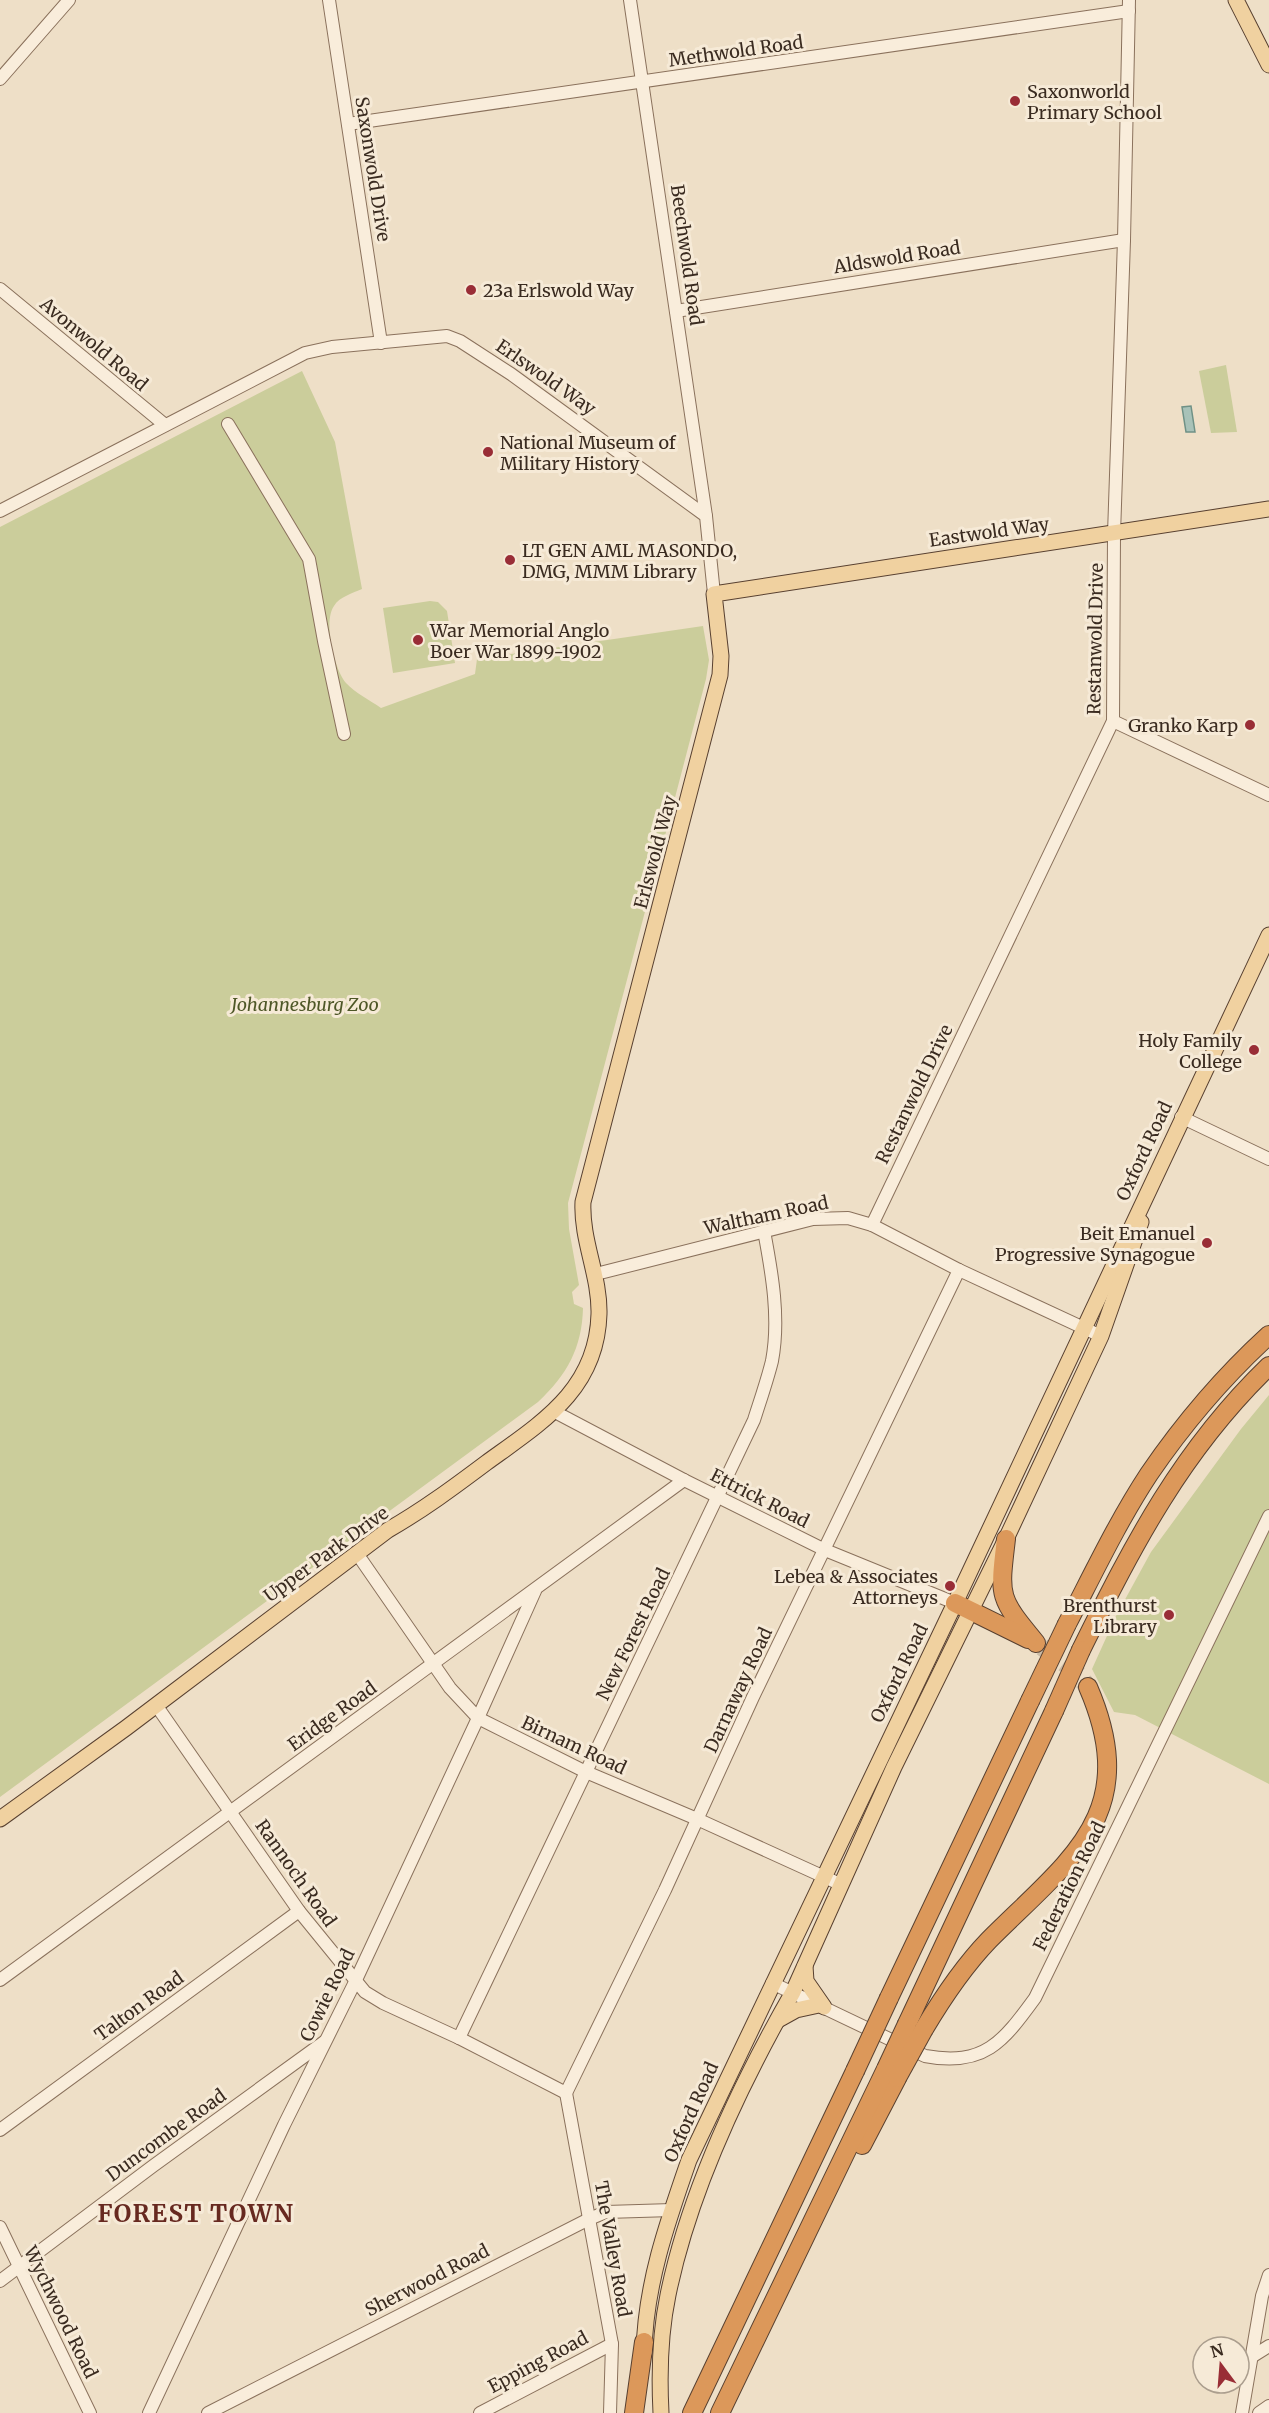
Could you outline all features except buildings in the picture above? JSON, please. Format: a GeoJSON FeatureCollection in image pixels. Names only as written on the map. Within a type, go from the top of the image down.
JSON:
{"type":"FeatureCollection","features":[{"type":"Feature","properties":{"kind":"highway"},"geometry":{"type":"LineString","coordinates":[[692,2413],[1067,1624],[1116,1532],[1158,1461],[1210,1394],[1269,1335]]}},
{"type":"Feature","properties":{"kind":"highway"},"geometry":{"type":"LineString","coordinates":[[720,2413],[809,2229],[915,2026],[1081,1650],[1136,1542],[1168,1488],[1223,1415],[1269,1366]]}},
{"type":"Feature","properties":{"kind":"highway"},"geometry":{"type":"LineString","coordinates":[[962,1607],[1039,1645],[1010,1612],[1002,1595],[1001,1572],[1006,1539]]}},
{"type":"Feature","properties":{"kind":"highway"},"geometry":{"type":"LineString","coordinates":[[915,2026],[988,1942],[1070,1861],[1090,1832],[1099,1810],[1107,1764],[1104,1732],[1088,1687]]}},
{"type":"Feature","properties":{"kind":"highway"},"geometry":{"type":"LineString","coordinates":[[634,2413],[644,2342]]}},
{"type":"Feature","properties":{"kind":"main road"},"geometry":{"type":"LineString","coordinates":[[1236,0],[1269,65]]}},
{"type":"Feature","properties":{"kind":"main road"},"geometry":{"type":"LineString","coordinates":[[1246,0],[1269,46]]}},
{"type":"Feature","properties":{"kind":"main road","name":"Eastwold Way"},"geometry":{"type":"LineString","coordinates":[[714,594],[1269,510]]}},
{"type":"Feature","properties":{"kind":"main road","name":"Erlswold Way"},"geometry":{"type":"LineString","coordinates":[[596,1274],[584,1219],[583,1202],[720,675],[721,656],[714,594]]}},
{"type":"Feature","properties":{"kind":"main road","name":"Oxford Road"},"geometry":{"type":"LineString","coordinates":[[644,2413],[644,2342],[649,2297],[672,2210],[689,2160],[823,1877],[962,1607],[1006,1539],[1101,1336],[1141,1224],[1185,1119],[1269,935]]}},
{"type":"Feature","properties":{"kind":"main road","name":"Oxford Road"},"geometry":{"type":"LineString","coordinates":[[661,2413],[663,2325],[678,2253],[690,2214],[716,2147],[776,2022],[793,1992],[842,1885],[1083,1328],[1269,951]]}},
{"type":"Feature","properties":{"kind":"main road","name":"Upper Park Drive"},"geometry":{"type":"LineString","coordinates":[[0,1819],[358,1555],[388,1530],[430,1504],[555,1412],[583,1376],[594,1351],[600,1312],[596,1274]]}},
{"type":"Feature","properties":{"kind":"main road"},"geometry":{"type":"LineString","coordinates":[[776,2022],[795,2010],[822,2006],[806,1981],[805,1966]]}},
{"type":"Feature","properties":{"kind":"street"},"geometry":{"type":"LineString","coordinates":[[0,79],[69,0]]}},
{"type":"Feature","properties":{"kind":"street","name":"Saxonwold Drive"},"geometry":{"type":"LineString","coordinates":[[329,0],[381,342]]}},
{"type":"Feature","properties":{"kind":"street","name":"Beechwold Road"},"geometry":{"type":"LineString","coordinates":[[630,0],[706,516]]}},
{"type":"Feature","properties":{"kind":"street","name":"Methwold Road"},"geometry":{"type":"LineString","coordinates":[[348,124],[643,82],[1129,6]]}},
{"type":"Feature","properties":{"kind":"street","name":"Restanwold Drive"},"geometry":{"type":"LineString","coordinates":[[872,1225],[1113,721],[1114,534],[1129,6]]}},
{"type":"Feature","properties":{"kind":"street","name":"Aldswold Road"},"geometry":{"type":"LineString","coordinates":[[676,312],[1124,240]]}},
{"type":"Feature","properties":{"kind":"street","name":"Avonwold Road"},"geometry":{"type":"LineString","coordinates":[[0,289],[165,426]]}},
{"type":"Feature","properties":{"kind":"street","name":"Erlswold Way"},"geometry":{"type":"LineString","coordinates":[[0,511],[305,353],[332,347],[440,335],[460,341],[521,381],[706,516],[714,594]]}},
{"type":"Feature","properties":{"kind":"street"},"geometry":{"type":"LineString","coordinates":[[228,424],[309,559],[344,734]]}},
{"type":"Feature","properties":{"kind":"street"},"geometry":{"type":"LineString","coordinates":[[1113,721],[1269,795]]}},
{"type":"Feature","properties":{"kind":"street"},"geometry":{"type":"LineString","coordinates":[[1185,1119],[1269,1159]]}},
{"type":"Feature","properties":{"kind":"street","name":"Waltham Road"},"geometry":{"type":"LineString","coordinates":[[596,1274],[826,1217],[848,1218],[872,1225],[959,1270],[1101,1336]]}},
{"type":"Feature","properties":{"kind":"street","name":"New Forest Road"},"geometry":{"type":"LineString","coordinates":[[459,2038],[754,1420],[772,1360],[775,1336],[773,1286],[764,1231]]}},
{"type":"Feature","properties":{"kind":"street","name":"Darnaway Road"},"geometry":{"type":"LineString","coordinates":[[566,2093],[753,1697],[959,1270]]}},
{"type":"Feature","properties":{"kind":"street","name":"Ettrick Road"},"geometry":{"type":"LineString","coordinates":[[555,1412],[684,1480],[825,1550],[962,1607]]}},
{"type":"Feature","properties":{"kind":"street","name":"Eridge Road"},"geometry":{"type":"LineString","coordinates":[[0,1980],[684,1480]]}},
{"type":"Feature","properties":{"kind":"street","name":"Federation Road"},"geometry":{"type":"LineString","coordinates":[[772,1983],[925,2056],[948,2059],[972,2056],[990,2049],[1005,2038],[1035,1998],[1269,1516]]}},
{"type":"Feature","properties":{"kind":"street","name":"Birnam Road"},"geometry":{"type":"LineString","coordinates":[[358,1555],[450,1688],[478,1718],[586,1772],[697,1819],[842,1885]]}},
{"type":"Feature","properties":{"kind":"street","name":"Cowie Road"},"geometry":{"type":"LineString","coordinates":[[149,2413],[355,1982],[535,1591]]}},
{"type":"Feature","properties":{"kind":"street","name":"Rannoch Road"},"geometry":{"type":"LineString","coordinates":[[156,1705],[299,1911],[365,1992],[566,2093]]}},
{"type":"Feature","properties":{"kind":"street","name":"Talton Road"},"geometry":{"type":"LineString","coordinates":[[0,2130],[299,1911]]}},
{"type":"Feature","properties":{"kind":"street","name":"Duncombe Road"},"geometry":{"type":"LineString","coordinates":[[0,2281],[325,2041]]}},
{"type":"Feature","properties":{"kind":"street","name":"The Valley Road"},"geometry":{"type":"LineString","coordinates":[[566,2093],[612,2344],[610,2413]]}},
{"type":"Feature","properties":{"kind":"street","name":"Sherwood Road"},"geometry":{"type":"LineString","coordinates":[[208,2413],[589,2219],[606,2212],[672,2210]]}},
{"type":"Feature","properties":{"kind":"street","name":"Wychwood Road"},"geometry":{"type":"LineString","coordinates":[[0,2227],[90,2413]]}},
{"type":"Feature","properties":{"kind":"street"},"geometry":{"type":"LineString","coordinates":[[1242,2413],[1262,2296],[1269,2275]]}},
{"type":"Feature","properties":{"kind":"street","name":"Epping Road"},"geometry":{"type":"LineString","coordinates":[[480,2413],[612,2344]]}},
{"type":"Feature","properties":{"kind":"street"},"geometry":{"type":"LineString","coordinates":[[1253,2356],[1269,2346]]}},
{"type":"Feature","properties":{"kind":"street"},"geometry":{"type":"LineString","coordinates":[[1259,2413],[1269,2406]]}},
{"type":"Feature","properties":{"kind":"green space"},"geometry":{"type":"Polygon","coordinates":[[[1226,365],[1237,432],[1211,433],[1199,371],[1226,365]]]}},
{"type":"Feature","properties":{"kind":"green space","name":"Johannesburg Zoo"},"geometry":{"type":"Polygon","coordinates":[[[302,371],[335,442],[362,589],[339,600],[334,606],[330,622],[331,645],[346,683],[381,708],[475,674],[477,659],[703,626],[709,660],[706,679],[660,855],[654,856],[650,866],[656,870],[568,1203],[569,1229],[579,1285],[572,1292],[574,1304],[583,1308],[580,1336],[565,1371],[538,1402],[0,1797],[0,527],[302,371]]]}},
{"type":"Feature","properties":{"kind":"green space"},"geometry":{"type":"Polygon","coordinates":[[[430,601],[438,602],[447,611],[455,663],[393,673],[383,608],[430,601]]]}},
{"type":"Feature","properties":{"kind":"green space"},"geometry":{"type":"Polygon","coordinates":[[[1269,1395],[1269,1784],[1135,1715],[1114,1712],[1092,1669],[1116,1616],[1151,1552],[1241,1429],[1269,1395]]]}},
{"type":"Feature","properties":{"kind":"shaded area"},"geometry":{"type":"Polygon","coordinates":[[[1191,406],[1195,432],[1186,432],[1182,407],[1191,406]]]}},
{"type":"Feature","properties":{"kind":"tunnel"},"geometry":{"type":"LineString","coordinates":[[1042,1647],[1075,1671],[1088,1687]]}},
{"type":"Feature","properties":{"kind":"place","name":"Saxonworld Primary School"},"geometry":{"type":"Point","coordinates":[1015,101]}},
{"type":"Feature","properties":{"kind":"place","name":"23a Erlswold Way"},"geometry":{"type":"Point","coordinates":[471,290]}},
{"type":"Feature","properties":{"kind":"place","name":"National Museum of Military History"},"geometry":{"type":"Point","coordinates":[488,452]}},
{"type":"Feature","properties":{"kind":"place","name":"LT GEN AML MASONDO, DMG, MMM Library"},"geometry":{"type":"Point","coordinates":[510,560]}},
{"type":"Feature","properties":{"kind":"place","name":"War Memorial Anglo Boer War 1899-1902"},"geometry":{"type":"Point","coordinates":[418,640]}},
{"type":"Feature","properties":{"kind":"place","name":"Granko Karp"},"geometry":{"type":"Point","coordinates":[1250,725]}},
{"type":"Feature","properties":{"kind":"place","name":"Holy Family College"},"geometry":{"type":"Point","coordinates":[1254,1050]}},
{"type":"Feature","properties":{"kind":"place","name":"Beit Emanuel Progressive Synagogue"},"geometry":{"type":"Point","coordinates":[1207,1243]}},
{"type":"Feature","properties":{"kind":"place","name":"Lebea & Associates Attorneys"},"geometry":{"type":"Point","coordinates":[950,1586]}},
{"type":"Feature","properties":{"kind":"place","name":"Brenthurst Library"},"geometry":{"type":"Point","coordinates":[1169,1615]}},
{"type":"Feature","properties":{"kind":"district","name":"FOREST TOWN"},"geometry":{"type":"Point","coordinates":[196,2213]}}]}
